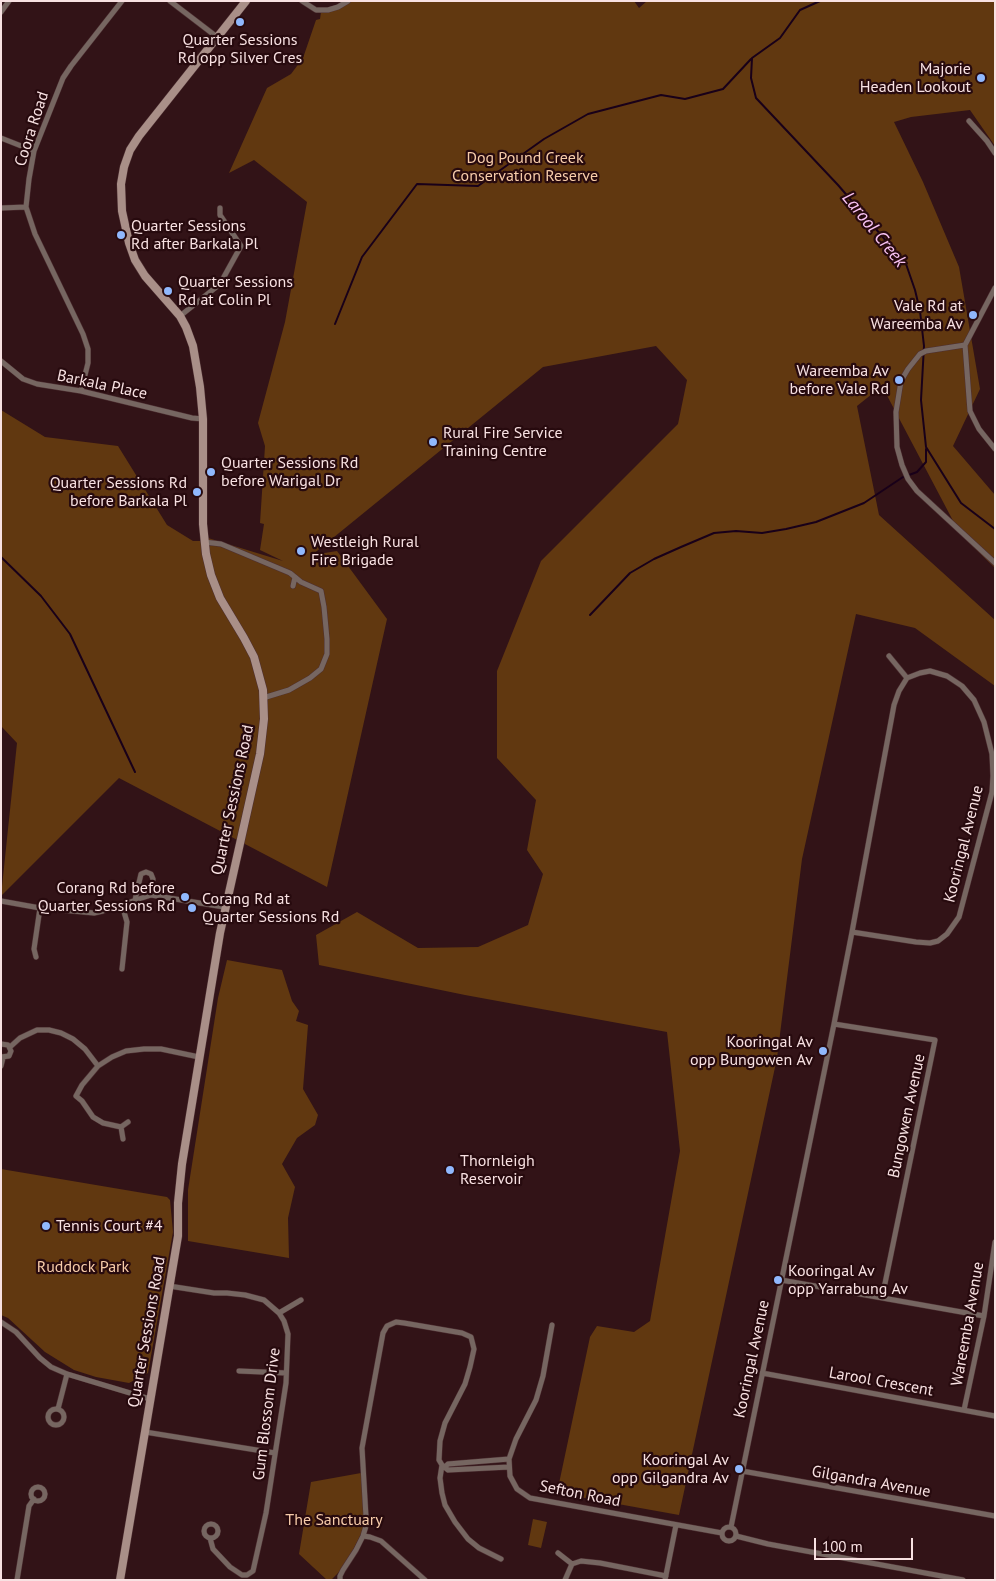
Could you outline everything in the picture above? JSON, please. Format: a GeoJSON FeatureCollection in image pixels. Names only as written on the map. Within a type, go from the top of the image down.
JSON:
{"type":"FeatureCollection","features":[{"type":"Feature","properties":{"kind":"main road","name":"Quarter Sessions Road"},"geometry":{"type":"LineString","coordinates":[[120,1580],[178,1236],[178,1203],[182,1164],[224,907],[262,743],[264,719],[260,677],[254,657],[215,586],[208,565],[204,542],[203,419],[193,346],[180,316],[145,276],[135,260],[122,211],[121,184],[130,150],[139,136],[246,1]]}},
{"type":"Feature","properties":{"kind":"street"},"geometry":{"type":"LineString","coordinates":[[1,12],[9,1]]}},
{"type":"Feature","properties":{"kind":"street","name":"Coora Road"},"geometry":{"type":"LineString","coordinates":[[81,391],[88,363],[88,349],[84,334],[36,234],[26,208],[29,179],[34,151],[63,78],[122,1]]}},
{"type":"Feature","properties":{"kind":"street"},"geometry":{"type":"LineString","coordinates":[[170,1],[217,37]]}},
{"type":"Feature","properties":{"kind":"street"},"geometry":{"type":"LineString","coordinates":[[302,1],[316,10],[328,10],[348,1]]}},
{"type":"Feature","properties":{"kind":"street"},"geometry":{"type":"LineString","coordinates":[[969,120],[995,153]]}},
{"type":"Feature","properties":{"kind":"street"},"geometry":{"type":"LineString","coordinates":[[1,138],[34,151]]}},
{"type":"Feature","properties":{"kind":"street"},"geometry":{"type":"LineString","coordinates":[[1,208],[26,208]]}},
{"type":"Feature","properties":{"kind":"street"},"geometry":{"type":"LineString","coordinates":[[180,316],[220,284],[241,246],[220,215],[220,208]]}},
{"type":"Feature","properties":{"kind":"street"},"geometry":{"type":"LineString","coordinates":[[995,288],[965,345],[970,411],[979,429],[995,449]]}},
{"type":"Feature","properties":{"kind":"street"},"geometry":{"type":"LineString","coordinates":[[965,345],[926,351],[918,356],[908,368],[901,381],[896,412],[897,447],[908,479],[917,491],[995,563]]}},
{"type":"Feature","properties":{"kind":"street","name":"Barkala Place"},"geometry":{"type":"LineString","coordinates":[[1,361],[23,379],[52,387],[81,391],[203,419]]}},
{"type":"Feature","properties":{"kind":"street"},"geometry":{"type":"LineString","coordinates":[[204,542],[222,544],[290,573],[320,591],[327,625],[327,654],[321,669],[310,678],[288,690],[263,698]]}},
{"type":"Feature","properties":{"kind":"street"},"geometry":{"type":"LineString","coordinates":[[293,586],[295,577]]}},
{"type":"Feature","properties":{"kind":"street"},"geometry":{"type":"LineString","coordinates":[[889,656],[907,678]]}},
{"type":"Feature","properties":{"kind":"street","name":"Kooringal Avenue"},"geometry":{"type":"LineString","coordinates":[[731,1527],[834,1024],[894,705],[898,691],[907,678],[930,671],[947,676],[962,686],[974,700],[984,722],[992,754],[992,792],[959,917],[947,934],[938,941],[930,943],[852,932]]}},
{"type":"Feature","properties":{"kind":"street"},"geometry":{"type":"LineString","coordinates":[[135,900],[142,874],[146,872],[151,874],[153,879],[151,895]]}},
{"type":"Feature","properties":{"kind":"street"},"geometry":{"type":"LineString","coordinates":[[1,902],[94,913],[151,895],[224,907]]}},
{"type":"Feature","properties":{"kind":"street"},"geometry":{"type":"LineString","coordinates":[[122,905],[126,922],[122,969]]}},
{"type":"Feature","properties":{"kind":"street"},"geometry":{"type":"LineString","coordinates":[[36,957],[34,949],[40,908]]}},
{"type":"Feature","properties":{"kind":"street","name":"Bungowen Avenue"},"geometry":{"type":"LineString","coordinates":[[834,1024],[935,1040],[882,1298]]}},
{"type":"Feature","properties":{"kind":"street"},"geometry":{"type":"LineString","coordinates":[[10,1047],[20,1038],[37,1030],[49,1030],[73,1039],[85,1049],[98,1066]]}},
{"type":"Feature","properties":{"kind":"street"},"geometry":{"type":"LineString","coordinates":[[1,1044],[6,1044],[10,1047]]}},
{"type":"Feature","properties":{"kind":"street"},"geometry":{"type":"LineString","coordinates":[[1,1066],[2,1058],[7,1058],[10,1055],[10,1047]]}},
{"type":"Feature","properties":{"kind":"street"},"geometry":{"type":"LineString","coordinates":[[128,1122],[121,1127],[103,1123],[87,1110],[82,1101],[76,1096],[82,1085],[98,1066],[126,1051],[144,1049],[161,1049],[199,1057]]}},
{"type":"Feature","properties":{"kind":"street"},"geometry":{"type":"LineString","coordinates":[[121,1127],[123,1139]]}},
{"type":"Feature","properties":{"kind":"street","name":"Wareemba Avenue"},"geometry":{"type":"LineString","coordinates":[[964,1410],[984,1316],[995,1242]]}},
{"type":"Feature","properties":{"kind":"street"},"geometry":{"type":"LineString","coordinates":[[781,1280],[984,1316]]}},
{"type":"Feature","properties":{"kind":"street"},"geometry":{"type":"LineString","coordinates":[[170,1286],[257,1298],[270,1304],[279,1313],[301,1300]]}},
{"type":"Feature","properties":{"kind":"street","name":"Gum Blossom Drive"},"geometry":{"type":"LineString","coordinates":[[210,1538],[213,1549],[230,1567],[242,1575],[247,1575],[253,1571],[266,1513],[286,1373],[289,1339],[287,1329],[279,1313]]}},
{"type":"Feature","properties":{"kind":"street"},"geometry":{"type":"LineString","coordinates":[[1,1322],[16,1332],[51,1367],[66,1374],[150,1398]]}},
{"type":"Feature","properties":{"kind":"street"},"geometry":{"type":"LineString","coordinates":[[334,1580],[340,1578],[363,1536],[366,1517],[362,1448],[383,1333],[385,1328],[392,1323],[404,1323],[462,1333],[471,1337],[474,1349],[466,1380],[442,1432],[438,1454],[439,1460],[443,1466],[450,1470],[509,1467]]}},
{"type":"Feature","properties":{"kind":"street","name":"Sefton Road"},"geometry":{"type":"LineString","coordinates":[[552,1326],[536,1400],[516,1439],[509,1460],[510,1476],[514,1485],[530,1498],[722,1533]]}},
{"type":"Feature","properties":{"kind":"street"},"geometry":{"type":"LineString","coordinates":[[239,1370],[286,1373]]}},
{"type":"Feature","properties":{"kind":"street","name":"Larool Crescent"},"geometry":{"type":"LineString","coordinates":[[762,1373],[995,1416]]}},
{"type":"Feature","properties":{"kind":"street"},"geometry":{"type":"LineString","coordinates":[[58,1409],[66,1374]]}},
{"type":"Feature","properties":{"kind":"street"},"geometry":{"type":"LineString","coordinates":[[145,1432],[275,1453]]}},
{"type":"Feature","properties":{"kind":"street"},"geometry":{"type":"LineString","coordinates":[[443,1466],[448,1464],[509,1460]]}},
{"type":"Feature","properties":{"kind":"street"},"geometry":{"type":"LineString","coordinates":[[443,1466],[440,1478],[442,1493],[455,1522],[468,1539],[479,1548],[501,1559]]}},
{"type":"Feature","properties":{"kind":"street","name":"Gilgandra Avenue"},"geometry":{"type":"LineString","coordinates":[[742,1472],[995,1516]]}},
{"type":"Feature","properties":{"kind":"street"},"geometry":{"type":"LineString","coordinates":[[17,1580],[29,1506],[34,1499]]}},
{"type":"Feature","properties":{"kind":"street"},"geometry":{"type":"LineString","coordinates":[[572,1564],[581,1562],[600,1564],[666,1578],[676,1525]]}},
{"type":"Feature","properties":{"kind":"street"},"geometry":{"type":"LineString","coordinates":[[731,1527],[735,1530],[736,1536],[729,1541],[724,1538],[722,1533],[725,1528],[731,1527]]}},
{"type":"Feature","properties":{"kind":"street"},"geometry":{"type":"LineString","coordinates":[[363,1536],[370,1536],[381,1541],[425,1580]]}},
{"type":"Feature","properties":{"kind":"street"},"geometry":{"type":"LineString","coordinates":[[736,1536],[768,1544],[963,1580]]}},
{"type":"Feature","properties":{"kind":"street"},"geometry":{"type":"LineString","coordinates":[[558,1553],[572,1564]]}},
{"type":"Feature","properties":{"kind":"street"},"geometry":{"type":"LineString","coordinates":[[565,1580],[572,1564]]}},
{"type":"Feature","properties":{"kind":"green space","name":"Dog Pound Creek Conservation Reserve"},"geometry":{"type":"Polygon","coordinates":[[[352,1],[634,1],[639,8],[647,1],[995,1],[995,146],[970,110],[911,117],[894,122],[923,182],[959,267],[980,389],[953,446],[995,495],[995,568],[960,534],[882,386],[857,406],[879,515],[995,620],[995,686],[915,628],[856,614],[802,859],[777,1058],[679,1515],[557,1493],[590,1337],[597,1326],[634,1332],[650,1321],[680,1151],[667,1032],[465,995],[319,965],[316,935],[357,912],[418,948],[478,947],[528,925],[543,874],[527,850],[536,800],[497,758],[497,671],[541,561],[678,424],[687,380],[656,346],[543,367],[312,555],[337,551],[387,619],[327,887],[119,778],[1,896],[17,743],[1,726],[1,410],[45,437],[118,446],[167,525],[193,541],[201,541],[208,538],[283,561],[260,550],[264,524],[260,523],[265,446],[258,423],[285,322],[307,202],[254,160],[229,173],[267,88],[291,74],[303,58],[316,20],[320,19],[321,12],[339,9],[352,1]]]}},
{"type":"Feature","properties":{"kind":"green space"},"geometry":{"type":"Polygon","coordinates":[[[227,960],[282,970],[292,1001],[299,1011],[296,1021],[308,1025],[303,1089],[318,1115],[315,1125],[297,1138],[282,1164],[295,1187],[288,1218],[289,1258],[188,1241],[188,1190],[218,998],[227,960]]]}},
{"type":"Feature","properties":{"kind":"green space","name":"Ruddock Park"},"geometry":{"type":"Polygon","coordinates":[[[1,1169],[167,1197],[170,1200],[173,1232],[148,1373],[129,1383],[96,1377],[74,1370],[45,1352],[8,1318],[1,1315],[1,1169]]]}},
{"type":"Feature","properties":{"kind":"green space","name":"The Sanctuary"},"geometry":{"type":"Polygon","coordinates":[[[361,1473],[364,1515],[363,1530],[340,1571],[331,1580],[327,1580],[299,1554],[311,1482],[361,1473]]]}},
{"type":"Feature","properties":{"kind":"green space"},"geometry":{"type":"Polygon","coordinates":[[[533,1519],[547,1522],[541,1548],[528,1545],[533,1519]]]}},
{"type":"Feature","properties":{"kind":"waterway","name":"Larool Creek"},"geometry":{"type":"LineString","coordinates":[[820,1],[800,10],[780,38],[752,58],[751,78],[756,98],[838,185],[906,264],[920,311],[924,346],[921,400],[926,447],[961,503],[995,529]]}},
{"type":"Feature","properties":{"kind":"waterway"},"geometry":{"type":"LineString","coordinates":[[335,324],[362,257],[417,184],[478,186],[544,139],[588,114],[661,95],[685,99],[723,89],[751,59]]}},
{"type":"Feature","properties":{"kind":"waterway"},"geometry":{"type":"LineString","coordinates":[[909,475],[917,472],[926,462],[926,449]]}},
{"type":"Feature","properties":{"kind":"waterway"},"geometry":{"type":"LineString","coordinates":[[590,615],[630,573],[654,559],[681,547],[714,533],[736,531],[762,533],[816,522],[864,503],[903,477]]}},
{"type":"Feature","properties":{"kind":"waterway"},"geometry":{"type":"LineString","coordinates":[[1,557],[41,596],[70,634],[135,772]]}},
{"type":"Feature","properties":{"kind":"place","name":"Quarter Sessions Rd opp Silver Cres"},"geometry":{"type":"Point","coordinates":[240,22]}},
{"type":"Feature","properties":{"kind":"place","name":"Majorie Headen Lookout"},"geometry":{"type":"Point","coordinates":[981,78]}},
{"type":"Feature","properties":{"kind":"place","name":"Quarter Sessions Rd after Barkala Pl"},"geometry":{"type":"Point","coordinates":[121,235]}},
{"type":"Feature","properties":{"kind":"place","name":"Quarter Sessions Rd at Colin Pl"},"geometry":{"type":"Point","coordinates":[168,291]}},
{"type":"Feature","properties":{"kind":"place","name":"Vale Rd at Wareemba Av"},"geometry":{"type":"Point","coordinates":[973,315]}},
{"type":"Feature","properties":{"kind":"place","name":"Wareemba Av before Vale Rd"},"geometry":{"type":"Point","coordinates":[899,380]}},
{"type":"Feature","properties":{"kind":"place","name":"Rural Fire Service Training Centre"},"geometry":{"type":"Point","coordinates":[433,442]}},
{"type":"Feature","properties":{"kind":"place","name":"Quarter Sessions Rd before Warigal Dr"},"geometry":{"type":"Point","coordinates":[211,472]}},
{"type":"Feature","properties":{"kind":"place","name":"Quarter Sessions Rd before Barkala Pl"},"geometry":{"type":"Point","coordinates":[197,492]}},
{"type":"Feature","properties":{"kind":"place","name":"Westleigh Rural Fire Brigade"},"geometry":{"type":"Point","coordinates":[301,551]}},
{"type":"Feature","properties":{"kind":"place","name":"Corang Rd before Quarter Sessions Rd"},"geometry":{"type":"Point","coordinates":[185,897]}},
{"type":"Feature","properties":{"kind":"place","name":"Corang Rd at Quarter Sessions Rd"},"geometry":{"type":"Point","coordinates":[192,908]}},
{"type":"Feature","properties":{"kind":"place","name":"Kooringal Av opp Bungowen Av"},"geometry":{"type":"Point","coordinates":[823,1051]}},
{"type":"Feature","properties":{"kind":"place","name":"Thornleigh Reservoir"},"geometry":{"type":"Point","coordinates":[450,1170]}},
{"type":"Feature","properties":{"kind":"place","name":"Tennis Court #4"},"geometry":{"type":"Point","coordinates":[46,1226]}},
{"type":"Feature","properties":{"kind":"place","name":"Kooringal Av opp Yarrabung Av"},"geometry":{"type":"Point","coordinates":[778,1280]}},
{"type":"Feature","properties":{"kind":"place","name":"Kooringal Av opp Gilgandra Av"},"geometry":{"type":"Point","coordinates":[739,1469]}}]}
